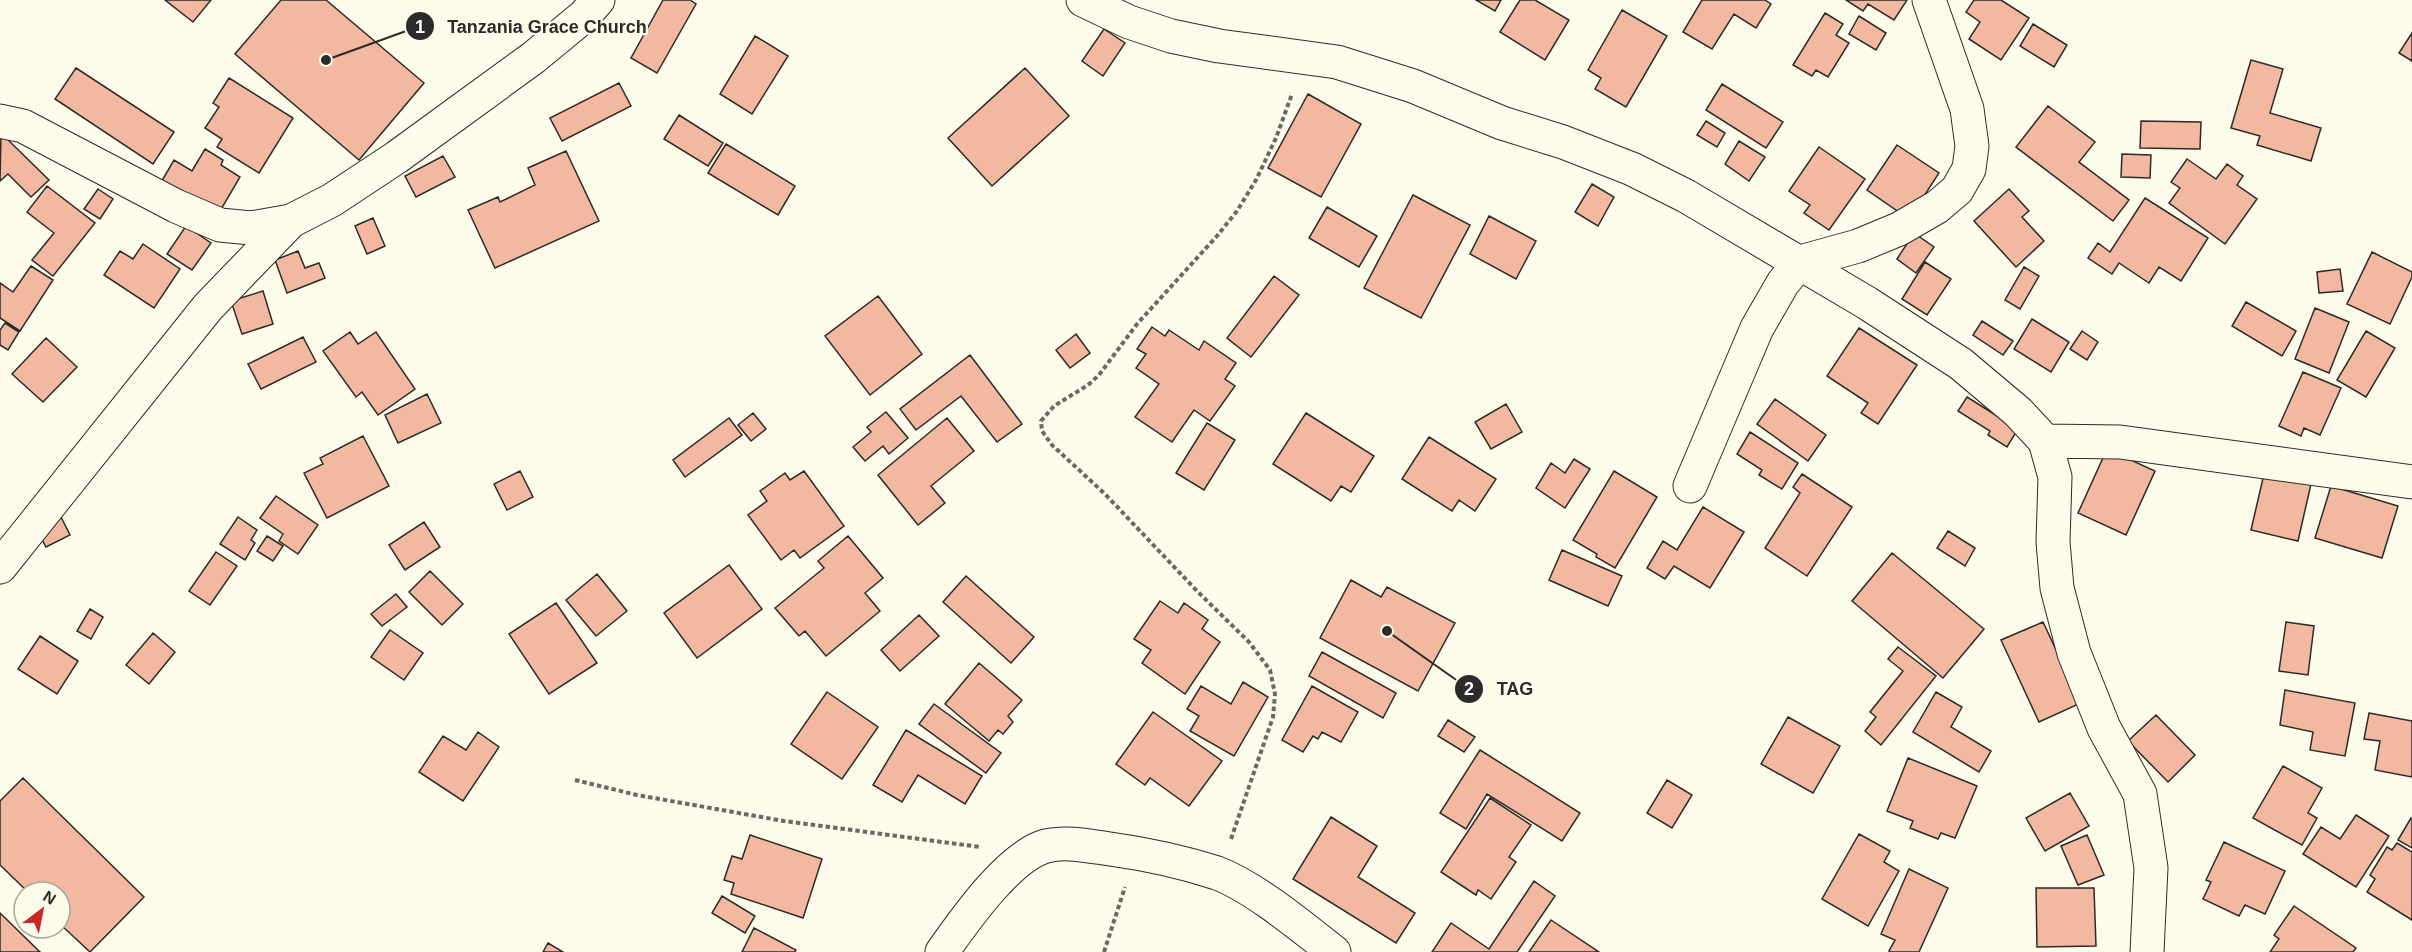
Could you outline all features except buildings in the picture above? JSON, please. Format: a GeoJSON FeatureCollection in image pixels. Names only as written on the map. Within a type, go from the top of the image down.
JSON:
{"type":"FeatureCollection","features":[{"type":"Feature","properties":{"kind":"street"},"geometry":{"type":"LineString","coordinates":[[0,121],[23,126],[177,206],[220,225],[251,228],[291,221],[332,200],[396,157],[533,58],[584,16],[598,0]]}},
{"type":"Feature","properties":{"kind":"street"},"geometry":{"type":"LineString","coordinates":[[1690,486],[1757,328],[1783,283],[1800,262],[1858,246],[1899,229],[1937,207],[1957,190],[1969,169],[1972,146],[1967,109],[1929,0]]}},
{"type":"Feature","properties":{"kind":"street"},"geometry":{"type":"LineString","coordinates":[[1086,1],[1129,22],[1171,36],[1219,46],[1337,62],[1413,86],[1502,123],[1563,142],[1632,169],[1686,196],[1876,309],[1961,364],[2018,412],[2045,441],[2055,477],[2053,542],[2056,588],[2074,653],[2104,728],[2140,794],[2151,868],[2147,952]]}},
{"type":"Feature","properties":{"kind":"street"},"geometry":{"type":"LineString","coordinates":[[0,567],[208,307],[291,221]]}},
{"type":"Feature","properties":{"kind":"street"},"geometry":{"type":"LineString","coordinates":[[2045,441],[2120,442],[2412,482]]}},
{"type":"Feature","properties":{"kind":"street"},"geometry":{"type":"LineString","coordinates":[[942,952],[972,910],[1000,879],[1028,855],[1047,846],[1082,845],[1141,853],[1218,874],[1252,892],[1334,952]]}},
{"type":"Feature","properties":{"kind":"path"},"geometry":{"type":"LineString","coordinates":[[1218,874],[1273,717],[1275,694],[1270,670],[1249,642],[1105,494],[1052,445],[1042,431],[1041,421],[1054,406],[1088,385],[1099,375],[1137,324],[1237,211],[1256,180],[1276,138],[1306,57]]}},
{"type":"Feature","properties":{"kind":"path"},"geometry":{"type":"LineString","coordinates":[[575,780],[637,795],[784,821],[1028,855]]}},
{"type":"Feature","properties":{"kind":"path"},"geometry":{"type":"LineString","coordinates":[[1104,952],[1121,897],[1141,853]]}},
{"type":"Feature","properties":{"kind":"place","name":"Tanzania Grace Church"},"geometry":{"type":"Point","coordinates":[326,60]}},
{"type":"Feature","properties":{"kind":"place","name":"TAG"},"geometry":{"type":"Point","coordinates":[1387,631]}}]}
